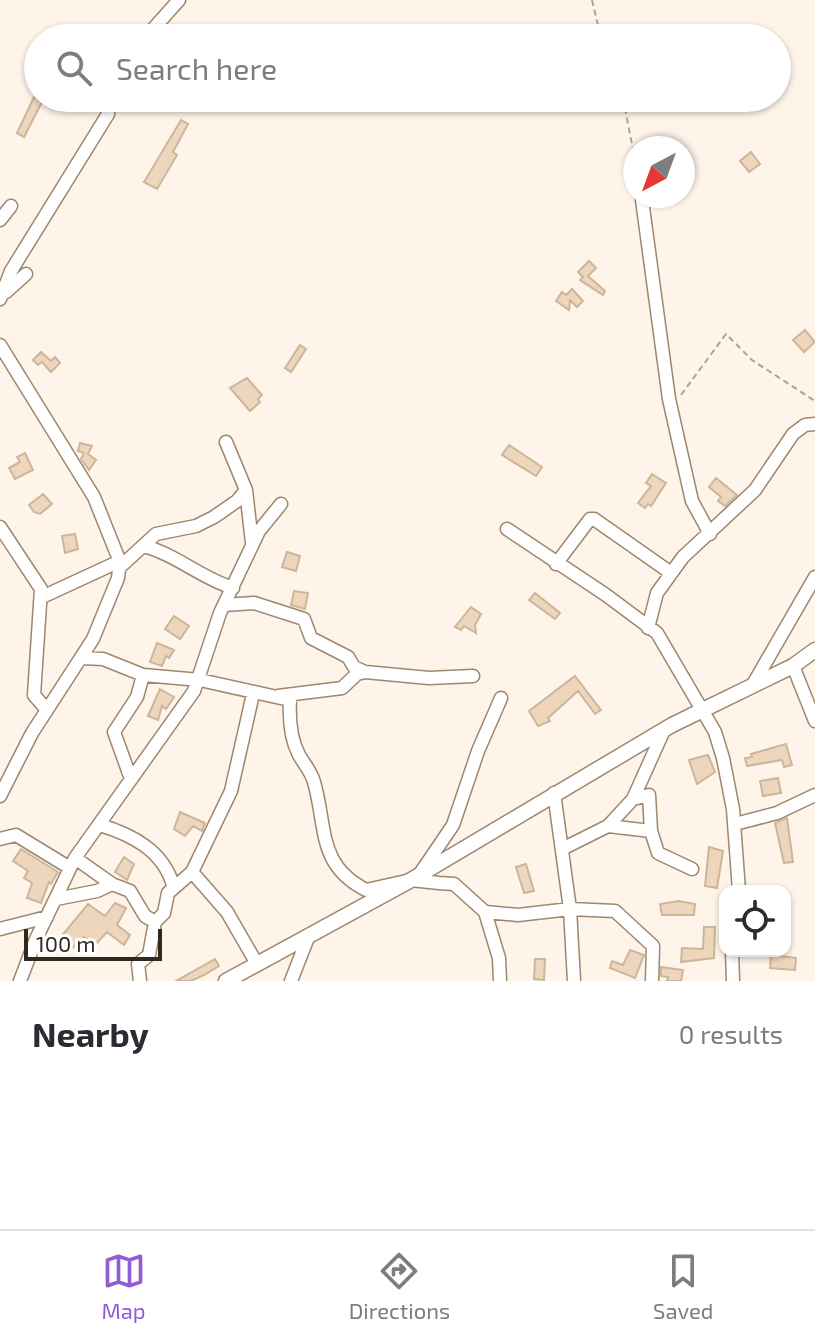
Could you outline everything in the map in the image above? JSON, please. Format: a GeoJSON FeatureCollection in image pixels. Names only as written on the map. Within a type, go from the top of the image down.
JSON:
{"type":"FeatureCollection","features":[{"type":"Feature","properties":{"kind":"main road"},"geometry":{"type":"LineString","coordinates":[[226,981],[414,878],[664,730],[793,666],[815,650]]}},
{"type":"Feature","properties":{"kind":"street"},"geometry":{"type":"LineString","coordinates":[[158,24],[179,0]]}},
{"type":"Feature","properties":{"kind":"street"},"geometry":{"type":"LineString","coordinates":[[2,296],[5,272],[108,112]]}},
{"type":"Feature","properties":{"kind":"street"},"geometry":{"type":"LineString","coordinates":[[0,220],[11,206]]}},
{"type":"Feature","properties":{"kind":"street"},"geometry":{"type":"LineString","coordinates":[[643,208],[661,359],[671,410],[692,501],[710,534]]}},
{"type":"Feature","properties":{"kind":"street"},"geometry":{"type":"LineString","coordinates":[[0,345],[94,497],[120,564],[101,623],[14,766],[0,796]]}},
{"type":"Feature","properties":{"kind":"street"},"geometry":{"type":"LineString","coordinates":[[648,628],[657,593],[697,541],[710,534],[755,490],[793,434],[805,425],[815,424]]}},
{"type":"Feature","properties":{"kind":"street"},"geometry":{"type":"LineString","coordinates":[[226,442],[246,490],[252,546]]}},
{"type":"Feature","properties":{"kind":"street"},"geometry":{"type":"LineString","coordinates":[[42,597],[120,564],[156,534],[196,526],[214,517],[237,501],[246,490]]}},
{"type":"Feature","properties":{"kind":"street"},"geometry":{"type":"LineString","coordinates":[[20,981],[72,863],[168,732],[200,680],[224,605],[266,520],[281,504]]}},
{"type":"Feature","properties":{"kind":"street"},"geometry":{"type":"LineString","coordinates":[[556,564],[590,519],[594,519],[671,573]]}},
{"type":"Feature","properties":{"kind":"street"},"geometry":{"type":"LineString","coordinates":[[0,527],[31,571],[42,597],[34,695],[47,710]]}},
{"type":"Feature","properties":{"kind":"street"},"geometry":{"type":"LineString","coordinates":[[507,529],[657,633],[715,732],[735,824],[739,885]]}},
{"type":"Feature","properties":{"kind":"street"},"geometry":{"type":"LineString","coordinates":[[144,546],[163,551],[206,580],[233,588]]}},
{"type":"Feature","properties":{"kind":"street"},"geometry":{"type":"LineString","coordinates":[[752,686],[815,577]]}},
{"type":"Feature","properties":{"kind":"street"},"geometry":{"type":"LineString","coordinates":[[224,605],[254,603],[304,619],[311,638],[348,657],[354,667],[365,672],[429,678],[473,676]]}},
{"type":"Feature","properties":{"kind":"street"},"geometry":{"type":"LineString","coordinates":[[82,658],[103,659],[143,675],[200,680],[290,700],[289,720],[298,753],[315,784],[319,818],[339,872],[366,890],[414,878],[454,884],[485,912],[499,958],[500,981]]}},
{"type":"Feature","properties":{"kind":"street"},"geometry":{"type":"LineString","coordinates":[[793,666],[815,721]]}},
{"type":"Feature","properties":{"kind":"street"},"geometry":{"type":"LineString","coordinates":[[271,697],[342,688],[357,674],[365,672]]}},
{"type":"Feature","properties":{"kind":"street"},"geometry":{"type":"LineString","coordinates":[[131,779],[114,732],[137,697],[143,675]]}},
{"type":"Feature","properties":{"kind":"street"},"geometry":{"type":"LineString","coordinates":[[141,980],[138,964],[149,955],[155,922],[164,913],[168,893],[173,885],[192,872],[231,791],[253,694]]}},
{"type":"Feature","properties":{"kind":"street"},"geometry":{"type":"LineString","coordinates":[[414,878],[453,825],[482,741],[501,698]]}},
{"type":"Feature","properties":{"kind":"street"},"geometry":{"type":"LineString","coordinates":[[562,849],[608,826],[633,799],[664,730]]}},
{"type":"Feature","properties":{"kind":"street"},"geometry":{"type":"LineString","coordinates":[[0,764],[14,766]]}},
{"type":"Feature","properties":{"kind":"street"},"geometry":{"type":"LineString","coordinates":[[554,793],[576,979]]}},
{"type":"Feature","properties":{"kind":"street"},"geometry":{"type":"LineString","coordinates":[[633,799],[649,795],[651,831],[658,853],[692,869]]}},
{"type":"Feature","properties":{"kind":"street"},"geometry":{"type":"LineString","coordinates":[[735,824],[777,813],[815,795]]}},
{"type":"Feature","properties":{"kind":"street"},"geometry":{"type":"LineString","coordinates":[[100,825],[116,830],[157,853],[168,867],[173,885]]}},
{"type":"Feature","properties":{"kind":"street"},"geometry":{"type":"LineString","coordinates":[[608,826],[651,831]]}},
{"type":"Feature","properties":{"kind":"street"},"geometry":{"type":"LineString","coordinates":[[0,839],[16,835],[130,891],[145,916],[155,922]]}},
{"type":"Feature","properties":{"kind":"street"},"geometry":{"type":"LineString","coordinates":[[192,872],[227,912],[257,964]]}},
{"type":"Feature","properties":{"kind":"street"},"geometry":{"type":"LineString","coordinates":[[56,899],[97,891],[112,884]]}},
{"type":"Feature","properties":{"kind":"street"},"geometry":{"type":"LineString","coordinates":[[485,912],[518,915],[570,909],[615,911],[635,926],[653,946],[652,981]]}},
{"type":"Feature","properties":{"kind":"street"},"geometry":{"type":"LineString","coordinates":[[0,929],[47,917]]}},
{"type":"Feature","properties":{"kind":"street"},"geometry":{"type":"LineString","coordinates":[[291,981],[309,935]]}},
{"type":"Feature","properties":{"kind":"street"},"geometry":{"type":"LineString","coordinates":[[732,957],[733,981]]}},
{"type":"Feature","properties":{"kind":"path"},"geometry":{"type":"LineString","coordinates":[[592,0],[598,24]]}},
{"type":"Feature","properties":{"kind":"path"},"geometry":{"type":"LineString","coordinates":[[626,112],[630,136]]}},
{"type":"Feature","properties":{"kind":"path"},"geometry":{"type":"LineString","coordinates":[[671,410],[726,334],[752,360],[815,401]]}},
{"type":"Feature","properties":{"kind":"building"},"geometry":{"type":"Polygon","coordinates":[[[27,112],[37,112],[24,137],[17,133],[27,112]]]}},
{"type":"Feature","properties":{"kind":"building"},"geometry":{"type":"Polygon","coordinates":[[[181,120],[188,124],[173,152],[177,155],[157,189],[144,182],[181,120]]]}},
{"type":"Feature","properties":{"kind":"building"},"geometry":{"type":"Polygon","coordinates":[[[751,152],[760,164],[749,172],[740,161],[751,152]]]}},
{"type":"Feature","properties":{"kind":"building"},"geometry":{"type":"Polygon","coordinates":[[[589,261],[596,268],[588,276],[605,291],[603,295],[580,280],[583,277],[578,272],[589,261]]]}},
{"type":"Feature","properties":{"kind":"building"},"geometry":{"type":"Polygon","coordinates":[[[572,289],[583,301],[577,307],[570,300],[569,310],[556,301],[562,292],[566,295],[572,289]]]}},
{"type":"Feature","properties":{"kind":"building"},"geometry":{"type":"Polygon","coordinates":[[[805,330],[815,342],[804,352],[793,340],[805,330]]]}},
{"type":"Feature","properties":{"kind":"building"},"geometry":{"type":"Polygon","coordinates":[[[300,345],[306,349],[291,372],[285,368],[300,345]]]}},
{"type":"Feature","properties":{"kind":"building"},"geometry":{"type":"Polygon","coordinates":[[[41,352],[51,361],[55,357],[60,363],[51,372],[42,362],[38,365],[33,360],[41,352]]]}},
{"type":"Feature","properties":{"kind":"building"},"geometry":{"type":"Polygon","coordinates":[[[247,378],[262,395],[258,399],[260,402],[250,411],[230,388],[247,378]]]}},
{"type":"Feature","properties":{"kind":"building"},"geometry":{"type":"Polygon","coordinates":[[[80,443],[92,446],[88,454],[96,460],[89,470],[81,459],[84,453],[78,451],[80,443]]]}},
{"type":"Feature","properties":{"kind":"building"},"geometry":{"type":"Polygon","coordinates":[[[509,445],[542,467],[536,476],[502,455],[509,445]]]}},
{"type":"Feature","properties":{"kind":"building"},"geometry":{"type":"Polygon","coordinates":[[[25,453],[33,470],[15,479],[9,468],[20,462],[17,457],[25,453]]]}},
{"type":"Feature","properties":{"kind":"building"},"geometry":{"type":"Polygon","coordinates":[[[652,474],[666,483],[651,506],[648,504],[645,508],[638,503],[651,486],[646,483],[652,474]]]}},
{"type":"Feature","properties":{"kind":"building"},"geometry":{"type":"Polygon","coordinates":[[[716,478],[737,495],[725,506],[718,501],[721,497],[709,487],[716,478]]]}},
{"type":"Feature","properties":{"kind":"building"},"geometry":{"type":"Polygon","coordinates":[[[43,494],[52,504],[40,514],[29,505],[43,494]]]}},
{"type":"Feature","properties":{"kind":"building"},"geometry":{"type":"Polygon","coordinates":[[[75,534],[78,549],[65,553],[62,536],[75,534]]]}},
{"type":"Feature","properties":{"kind":"building"},"geometry":{"type":"Polygon","coordinates":[[[287,552],[300,556],[296,571],[282,567],[287,552]]]}},
{"type":"Feature","properties":{"kind":"building"},"geometry":{"type":"Polygon","coordinates":[[[294,591],[308,593],[305,609],[291,605],[294,591]]]}},
{"type":"Feature","properties":{"kind":"building"},"geometry":{"type":"Polygon","coordinates":[[[535,593],[560,613],[555,619],[529,600],[535,593]]]}},
{"type":"Feature","properties":{"kind":"building"},"geometry":{"type":"Polygon","coordinates":[[[471,607],[481,614],[475,625],[476,633],[464,626],[461,630],[455,627],[471,607]]]}},
{"type":"Feature","properties":{"kind":"building"},"geometry":{"type":"Polygon","coordinates":[[[174,616],[189,626],[180,639],[165,629],[174,616]]]}},
{"type":"Feature","properties":{"kind":"building"},"geometry":{"type":"Polygon","coordinates":[[[157,643],[174,650],[169,658],[166,656],[162,666],[150,662],[157,643]]]}},
{"type":"Feature","properties":{"kind":"building"},"geometry":{"type":"Polygon","coordinates":[[[575,676],[601,710],[595,714],[578,691],[548,718],[550,721],[538,726],[529,711],[575,676]]]}},
{"type":"Feature","properties":{"kind":"building"},"geometry":{"type":"Polygon","coordinates":[[[160,689],[174,697],[166,709],[162,706],[158,720],[148,716],[160,689]]]}},
{"type":"Feature","properties":{"kind":"building"},"geometry":{"type":"Polygon","coordinates":[[[786,744],[792,765],[784,767],[782,760],[747,766],[745,758],[752,757],[751,754],[786,744]]]}},
{"type":"Feature","properties":{"kind":"building"},"geometry":{"type":"Polygon","coordinates":[[[708,755],[715,772],[697,784],[689,760],[708,755]]]}},
{"type":"Feature","properties":{"kind":"building"},"geometry":{"type":"Polygon","coordinates":[[[778,778],[781,793],[763,796],[760,781],[778,778]]]}},
{"type":"Feature","properties":{"kind":"building"},"geometry":{"type":"Polygon","coordinates":[[[180,812],[205,823],[202,831],[193,826],[185,836],[174,829],[180,812]]]}},
{"type":"Feature","properties":{"kind":"building"},"geometry":{"type":"Polygon","coordinates":[[[787,818],[793,862],[784,863],[775,823],[787,818]]]}},
{"type":"Feature","properties":{"kind":"building"},"geometry":{"type":"Polygon","coordinates":[[[709,847],[723,851],[717,888],[705,886],[709,847]]]}},
{"type":"Feature","properties":{"kind":"building"},"geometry":{"type":"Polygon","coordinates":[[[21,849],[58,872],[51,884],[49,882],[41,903],[27,898],[32,883],[24,878],[28,871],[13,861],[21,849]]]}},
{"type":"Feature","properties":{"kind":"building"},"geometry":{"type":"Polygon","coordinates":[[[124,857],[134,864],[127,880],[115,872],[124,857]]]}},
{"type":"Feature","properties":{"kind":"building"},"geometry":{"type":"Polygon","coordinates":[[[526,864],[534,891],[524,893],[516,867],[526,864]]]}},
{"type":"Feature","properties":{"kind":"building"},"geometry":{"type":"Polygon","coordinates":[[[679,901],[695,904],[694,915],[662,915],[660,904],[679,901]]]}},
{"type":"Feature","properties":{"kind":"building"},"geometry":{"type":"Polygon","coordinates":[[[115,903],[126,908],[117,925],[130,935],[124,945],[107,932],[94,946],[84,937],[67,953],[59,939],[88,904],[105,916],[115,903]]]}},
{"type":"Feature","properties":{"kind":"building"},"geometry":{"type":"Polygon","coordinates":[[[704,927],[715,927],[714,958],[681,962],[682,948],[703,949],[704,927]]]}},
{"type":"Feature","properties":{"kind":"building"},"geometry":{"type":"Polygon","coordinates":[[[630,950],[644,955],[635,978],[610,968],[612,961],[623,965],[630,950]]]}},
{"type":"Feature","properties":{"kind":"building"},"geometry":{"type":"Polygon","coordinates":[[[771,957],[796,958],[795,970],[770,968],[771,957]]]}},
{"type":"Feature","properties":{"kind":"building"},"geometry":{"type":"Polygon","coordinates":[[[215,959],[219,966],[204,975],[191,981],[176,981],[215,959]]]}},
{"type":"Feature","properties":{"kind":"building"},"geometry":{"type":"Polygon","coordinates":[[[535,959],[545,959],[544,980],[534,979],[535,959]]]}},
{"type":"Feature","properties":{"kind":"building"},"geometry":{"type":"Polygon","coordinates":[[[661,967],[683,970],[681,981],[667,981],[668,977],[661,976],[661,967]]]}}]}
